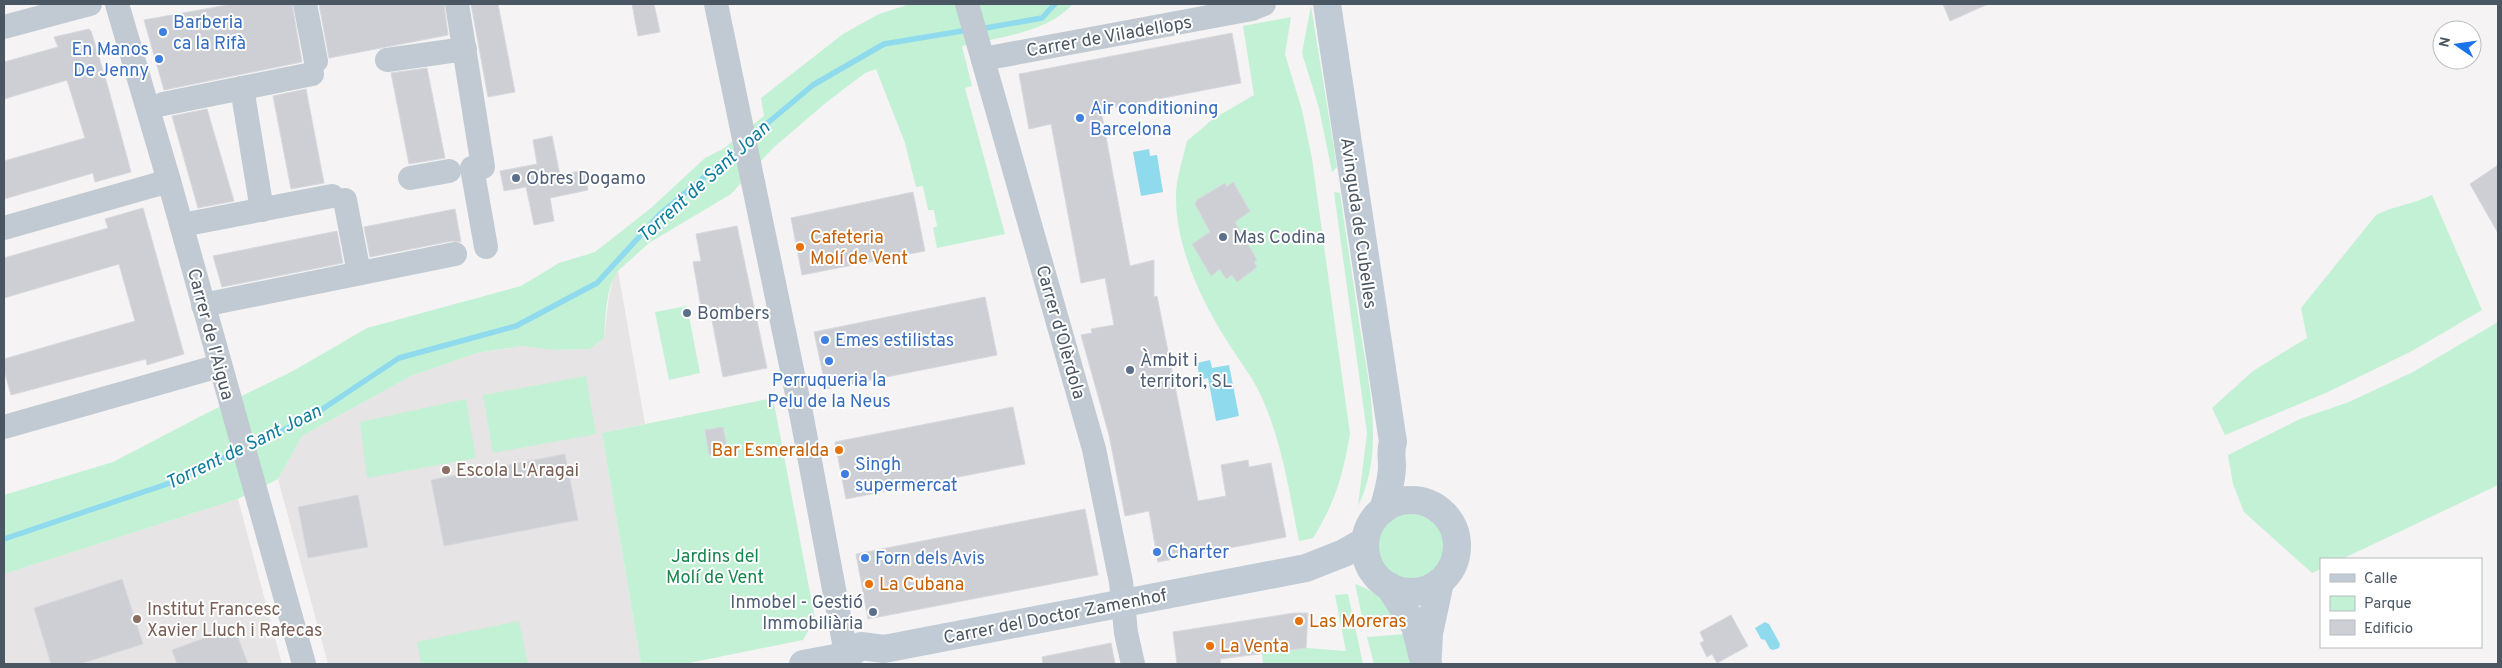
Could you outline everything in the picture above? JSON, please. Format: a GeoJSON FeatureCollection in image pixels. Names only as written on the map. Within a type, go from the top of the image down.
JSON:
{"type":"FeatureCollection","features":[{"type":"Feature","properties":{"kind":"street"},"geometry":{"type":"LineString","coordinates":[[4,27],[90,4]]}},
{"type":"Feature","properties":{"kind":"street","name":"Carrer de l'Aigua"},"geometry":{"type":"LineString","coordinates":[[117,4],[182,225],[219,366],[304,664]]}},
{"type":"Feature","properties":{"kind":"street"},"geometry":{"type":"LineString","coordinates":[[163,104],[242,88],[314,67],[305,4]]}},
{"type":"Feature","properties":{"kind":"street"},"geometry":{"type":"LineString","coordinates":[[457,4],[483,166],[472,168],[486,247]]}},
{"type":"Feature","properties":{"kind":"street"},"geometry":{"type":"LineString","coordinates":[[716,4],[756,189],[847,660]]}},
{"type":"Feature","properties":{"kind":"street","name":"Carrer d'Olèrdola"},"geometry":{"type":"LineString","coordinates":[[967,4],[1094,449],[1133,664]]}},
{"type":"Feature","properties":{"kind":"street","name":"Carrer de Viladellops"},"geometry":{"type":"LineString","coordinates":[[980,52],[1252,10],[1264,4]]}},
{"type":"Feature","properties":{"kind":"street","name":"Avinguda de Cubelles"},"geometry":{"type":"LineString","coordinates":[[1327,4],[1392,442]]}},
{"type":"Feature","properties":{"kind":"street"},"geometry":{"type":"LineString","coordinates":[[387,60],[465,49]]}},
{"type":"Feature","properties":{"kind":"street"},"geometry":{"type":"LineString","coordinates":[[242,88],[262,210]]}},
{"type":"Feature","properties":{"kind":"street"},"geometry":{"type":"LineString","coordinates":[[410,178],[449,172]]}},
{"type":"Feature","properties":{"kind":"street"},"geometry":{"type":"LineString","coordinates":[[4,228],[169,181]]}},
{"type":"Feature","properties":{"kind":"street"},"geometry":{"type":"LineString","coordinates":[[182,225],[339,198],[359,273]]}},
{"type":"Feature","properties":{"kind":"street"},"geometry":{"type":"LineString","coordinates":[[203,305],[455,254]]}},
{"type":"Feature","properties":{"kind":"street"},"geometry":{"type":"LineString","coordinates":[[4,427],[219,366]]}},
{"type":"Feature","properties":{"kind":"street"},"geometry":{"type":"LineString","coordinates":[[1392,442],[1401,451],[1412,499]]}},
{"type":"Feature","properties":{"kind":"street"},"geometry":{"type":"LineString","coordinates":[[1383,510],[1389,490],[1392,442]]}},
{"type":"Feature","properties":{"kind":"street"},"geometry":{"type":"LineString","coordinates":[[1311,566],[1354,566],[1381,578],[1405,592],[1417,592],[1440,582],[1448,573],[1455,559],[1457,551],[1454,529],[1443,513],[1412,499],[1394,502],[1372,519],[1365,541],[1365,554],[1381,578],[1414,626],[1424,658],[1428,664]]}},
{"type":"Feature","properties":{"kind":"street"},"geometry":{"type":"LineString","coordinates":[[1311,566],[1344,553],[1365,541]]}},
{"type":"Feature","properties":{"kind":"street","name":"Carrer del Doctor Zamenhof"},"geometry":{"type":"LineString","coordinates":[[802,664],[847,660],[861,646],[884,649],[1311,566]]}},
{"type":"Feature","properties":{"kind":"street"},"geometry":{"type":"LineString","coordinates":[[1428,664],[1429,633],[1440,582]]}},
{"type":"Feature","properties":{"kind":"shaded area","name":"Escola L'Aragai"},"geometry":{"type":"Polygon","coordinates":[[[618,271],[645,424],[602,433],[641,664],[328,664],[278,479],[302,436],[411,376],[477,353],[523,346],[552,350],[590,349],[604,338],[609,296],[614,276],[618,271]]]}},
{"type":"Feature","properties":{"kind":"shaded area","name":"Institut Francesc Xavier Lluch i Rafecas"},"geometry":{"type":"Polygon","coordinates":[[[238,499],[282,664],[4,664],[4,574],[238,499]]]}},
{"type":"Feature","properties":{"kind":"green space"},"geometry":{"type":"Polygon","coordinates":[[[910,4],[1073,4],[1062,14],[1036,28],[962,46],[972,86],[965,88],[1005,234],[937,248],[933,228],[937,226],[934,210],[928,210],[923,186],[916,187],[905,143],[876,69],[865,73],[828,101],[773,148],[731,194],[649,243],[618,271],[608,295],[604,338],[590,349],[552,350],[522,346],[477,353],[411,376],[302,436],[278,479],[238,499],[4,574],[4,495],[113,462],[293,371],[367,328],[521,286],[559,263],[595,252],[651,208],[705,158],[723,149],[764,116],[761,98],[843,34],[879,14],[910,4]]]}},
{"type":"Feature","properties":{"kind":"green space"},"geometry":{"type":"Polygon","coordinates":[[[1311,6],[1337,167],[1332,172],[1319,108],[1302,53],[1311,6]]]}},
{"type":"Feature","properties":{"kind":"green space"},"geometry":{"type":"Polygon","coordinates":[[[1291,17],[1285,54],[1302,110],[1312,159],[1350,434],[1341,476],[1333,501],[1313,538],[1299,541],[1285,472],[1271,421],[1257,387],[1217,325],[1192,274],[1181,237],[1176,200],[1178,178],[1187,141],[1213,119],[1254,95],[1243,26],[1291,17]]]}},
{"type":"Feature","properties":{"kind":"green space"},"geometry":{"type":"Polygon","coordinates":[[[1334,192],[1340,193],[1367,367],[1372,415],[1371,462],[1358,506],[1367,433],[1334,192]]]}},
{"type":"Feature","properties":{"kind":"green space"},"geometry":{"type":"Polygon","coordinates":[[[2432,195],[2482,310],[2412,351],[2328,392],[2225,435],[2212,408],[2253,371],[2307,338],[2301,308],[2376,215],[2432,195]]]}},
{"type":"Feature","properties":{"kind":"green space"},"geometry":{"type":"Polygon","coordinates":[[[687,306],[700,373],[669,380],[655,312],[687,306]]]}},
{"type":"Feature","properties":{"kind":"green space"},"geometry":{"type":"Polygon","coordinates":[[[2498,322],[2498,485],[2344,558],[2320,558],[2320,569],[2312,573],[2244,512],[2233,484],[2228,455],[2300,419],[2349,402],[2413,372],[2498,322]]]}},
{"type":"Feature","properties":{"kind":"green space"},"geometry":{"type":"Polygon","coordinates":[[[586,376],[596,434],[493,453],[483,395],[586,376]]]}},
{"type":"Feature","properties":{"kind":"green space","name":"Jardins del Molí de Vent"},"geometry":{"type":"Polygon","coordinates":[[[773,398],[815,619],[803,640],[684,664],[641,664],[602,433],[773,398]]]}},
{"type":"Feature","properties":{"kind":"green space"},"geometry":{"type":"Polygon","coordinates":[[[466,399],[476,458],[367,478],[360,422],[466,399]]]}},
{"type":"Feature","properties":{"kind":"green space"},"geometry":{"type":"Polygon","coordinates":[[[1410,511],[1423,514],[1435,521],[1442,533],[1445,546],[1442,559],[1435,571],[1423,578],[1410,581],[1397,578],[1385,571],[1378,559],[1375,546],[1378,533],[1385,521],[1397,514],[1410,511]]]}},
{"type":"Feature","properties":{"kind":"green space"},"geometry":{"type":"Polygon","coordinates":[[[1355,584],[1383,599],[1404,622],[1364,626],[1355,584]]]}},
{"type":"Feature","properties":{"kind":"green space"},"geometry":{"type":"Polygon","coordinates":[[[1348,594],[1363,664],[1263,664],[1262,654],[1306,648],[1346,651],[1335,595],[1348,594]]]}},
{"type":"Feature","properties":{"kind":"green space"},"geometry":{"type":"Polygon","coordinates":[[[519,621],[528,664],[421,664],[417,642],[519,621]]]}},
{"type":"Feature","properties":{"kind":"green space"},"geometry":{"type":"Polygon","coordinates":[[[1406,634],[1412,664],[1374,664],[1367,637],[1406,634]]]}},
{"type":"Feature","properties":{"kind":"water"},"geometry":{"type":"Polygon","coordinates":[[[1149,149],[1150,156],[1157,155],[1163,192],[1141,196],[1133,152],[1149,149]]]}},
{"type":"Feature","properties":{"kind":"water"},"geometry":{"type":"Polygon","coordinates":[[[1210,360],[1212,368],[1229,365],[1239,416],[1216,421],[1208,378],[1200,380],[1197,363],[1210,360]]]}},
{"type":"Feature","properties":{"kind":"water"},"geometry":{"type":"Polygon","coordinates":[[[1765,622],[1769,624],[1780,644],[1779,648],[1770,649],[1765,640],[1761,639],[1755,628],[1765,622]]]}},
{"type":"Feature","properties":{"kind":"building"},"geometry":{"type":"Polygon","coordinates":[[[233,4],[292,4],[302,62],[164,90],[144,20],[233,4]]]}},
{"type":"Feature","properties":{"kind":"building"},"geometry":{"type":"Polygon","coordinates":[[[319,4],[444,4],[448,35],[329,58],[319,4]]]}},
{"type":"Feature","properties":{"kind":"building"},"geometry":{"type":"Polygon","coordinates":[[[471,4],[498,4],[515,92],[488,97],[471,4]]]}},
{"type":"Feature","properties":{"kind":"building"},"geometry":{"type":"Polygon","coordinates":[[[632,4],[654,4],[660,32],[638,36],[632,4]]]}},
{"type":"Feature","properties":{"kind":"building"},"geometry":{"type":"Polygon","coordinates":[[[1943,4],[1988,4],[1950,21],[1943,4]]]}},
{"type":"Feature","properties":{"kind":"building"},"geometry":{"type":"Polygon","coordinates":[[[89,29],[108,87],[131,172],[95,182],[93,173],[4,199],[4,161],[85,138],[67,80],[4,99],[4,62],[58,47],[54,37],[89,29]]]}},
{"type":"Feature","properties":{"kind":"building"},"geometry":{"type":"Polygon","coordinates":[[[1232,33],[1241,83],[1101,110],[1130,266],[1154,260],[1154,297],[1157,296],[1198,501],[1226,496],[1221,465],[1248,460],[1249,467],[1271,463],[1286,537],[1158,562],[1149,511],[1125,516],[1109,435],[1081,335],[1092,333],[1091,329],[1114,325],[1105,278],[1081,283],[1051,124],[1029,129],[1019,74],[1232,33]]]}},
{"type":"Feature","properties":{"kind":"building"},"geometry":{"type":"Polygon","coordinates":[[[427,68],[445,158],[409,164],[391,73],[427,68]]]}},
{"type":"Feature","properties":{"kind":"building"},"geometry":{"type":"Polygon","coordinates":[[[306,89],[324,183],[291,189],[273,96],[306,89]]]}},
{"type":"Feature","properties":{"kind":"building"},"geometry":{"type":"Polygon","coordinates":[[[207,109],[234,201],[198,208],[172,116],[207,109]]]}},
{"type":"Feature","properties":{"kind":"building"},"geometry":{"type":"Polygon","coordinates":[[[552,136],[560,175],[584,170],[588,190],[550,198],[554,221],[534,225],[526,187],[504,191],[500,171],[537,164],[533,140],[552,136]]]}},
{"type":"Feature","properties":{"kind":"building"},"geometry":{"type":"Polygon","coordinates":[[[2498,165],[2498,233],[2470,184],[2498,165]]]}},
{"type":"Feature","properties":{"kind":"building","name":"Mas Codina"},"geometry":{"type":"Polygon","coordinates":[[[1233,182],[1250,211],[1235,222],[1257,260],[1254,262],[1257,267],[1237,282],[1232,275],[1226,279],[1220,269],[1211,276],[1192,244],[1210,232],[1195,204],[1197,200],[1225,183],[1227,187],[1233,182]]]}},
{"type":"Feature","properties":{"kind":"building"},"geometry":{"type":"Polygon","coordinates":[[[913,192],[925,251],[802,275],[791,218],[913,192]]]}},
{"type":"Feature","properties":{"kind":"building"},"geometry":{"type":"Polygon","coordinates":[[[143,208],[184,354],[147,365],[146,359],[11,395],[4,370],[4,359],[135,321],[119,264],[4,298],[4,258],[108,228],[105,219],[143,208]]]}},
{"type":"Feature","properties":{"kind":"building"},"geometry":{"type":"Polygon","coordinates":[[[455,209],[461,242],[452,241],[370,257],[364,227],[455,209]]]}},
{"type":"Feature","properties":{"kind":"building"},"geometry":{"type":"Polygon","coordinates":[[[737,226],[767,368],[723,377],[709,305],[701,307],[693,262],[701,261],[696,234],[737,226]]]}},
{"type":"Feature","properties":{"kind":"building"},"geometry":{"type":"Polygon","coordinates":[[[337,231],[343,263],[222,287],[213,256],[337,231]]]}},
{"type":"Feature","properties":{"kind":"building"},"geometry":{"type":"Polygon","coordinates":[[[985,297],[997,355],[826,389],[814,332],[985,297]]]}},
{"type":"Feature","properties":{"kind":"building"},"geometry":{"type":"Polygon","coordinates":[[[1013,407],[1025,464],[846,499],[835,442],[1013,407]]]}},
{"type":"Feature","properties":{"kind":"building"},"geometry":{"type":"Polygon","coordinates":[[[723,427],[728,452],[709,455],[705,430],[723,427]]]}},
{"type":"Feature","properties":{"kind":"building"},"geometry":{"type":"Polygon","coordinates":[[[565,454],[578,520],[444,546],[431,480],[565,454]]]}},
{"type":"Feature","properties":{"kind":"building"},"geometry":{"type":"Polygon","coordinates":[[[358,495],[368,547],[308,558],[298,507],[358,495]]]}},
{"type":"Feature","properties":{"kind":"building"},"geometry":{"type":"Polygon","coordinates":[[[1085,509],[1098,575],[868,619],[856,554],[1085,509]]]}},
{"type":"Feature","properties":{"kind":"building"},"geometry":{"type":"Polygon","coordinates":[[[122,579],[143,644],[80,664],[51,664],[34,608],[122,579]]]}},
{"type":"Feature","properties":{"kind":"building"},"geometry":{"type":"Polygon","coordinates":[[[1294,613],[1308,613],[1306,648],[1220,659],[1221,664],[1177,664],[1173,632],[1294,613]]]}},
{"type":"Feature","properties":{"kind":"building"},"geometry":{"type":"Polygon","coordinates":[[[1731,615],[1748,646],[1717,663],[1712,654],[1707,657],[1700,643],[1704,641],[1700,632],[1731,615]]]}},
{"type":"Feature","properties":{"kind":"building"},"geometry":{"type":"Polygon","coordinates":[[[234,627],[248,664],[177,664],[172,650],[234,627]]]}},
{"type":"Feature","properties":{"kind":"building"},"geometry":{"type":"Polygon","coordinates":[[[1111,643],[1115,664],[1043,664],[1042,657],[1111,643]]]}},
{"type":"Feature","properties":{"kind":"waterway","name":"Torrent de Sant Joan"},"geometry":{"type":"LineString","coordinates":[[980,29],[1042,18],[1055,4]]}},
{"type":"Feature","properties":{"kind":"waterway","name":"Torrent de Sant Joan"},"geometry":{"type":"LineString","coordinates":[[751,137],[813,85],[884,44],[968,30]]}},
{"type":"Feature","properties":{"kind":"waterway","name":"Torrent de Sant Joan"},"geometry":{"type":"LineString","coordinates":[[249,446],[309,418],[399,358],[516,326],[597,283],[660,214],[740,147]]}},
{"type":"Feature","properties":{"kind":"waterway","name":"Torrent de Sant Joan"},"geometry":{"type":"LineString","coordinates":[[4,539],[170,483],[238,451]]}},
{"type":"Feature","properties":{"kind":"place","name":"Barberia ca la Rifà"},"geometry":{"type":"Point","coordinates":[163,32]}},
{"type":"Feature","properties":{"kind":"place","name":"En Manos De Jenny"},"geometry":{"type":"Point","coordinates":[159,59]}},
{"type":"Feature","properties":{"kind":"place","name":"Air conditioning Barcelona"},"geometry":{"type":"Point","coordinates":[1080,118]}},
{"type":"Feature","properties":{"kind":"place","name":"Obres Dogamo"},"geometry":{"type":"Point","coordinates":[516,178]}},
{"type":"Feature","properties":{"kind":"place","name":"Mas Codina"},"geometry":{"type":"Point","coordinates":[1223,237]}},
{"type":"Feature","properties":{"kind":"place","name":"Cafeteria Molí de Vent"},"geometry":{"type":"Point","coordinates":[800,247]}},
{"type":"Feature","properties":{"kind":"place","name":"Bombers"},"geometry":{"type":"Point","coordinates":[687,313]}},
{"type":"Feature","properties":{"kind":"place","name":"Emes estilistas"},"geometry":{"type":"Point","coordinates":[825,340]}},
{"type":"Feature","properties":{"kind":"place","name":"Perruqueria la Pelu de la Neus"},"geometry":{"type":"Point","coordinates":[829,361]}},
{"type":"Feature","properties":{"kind":"place","name":"Àmbit i territori, SL"},"geometry":{"type":"Point","coordinates":[1130,370]}},
{"type":"Feature","properties":{"kind":"place","name":"Bar Esmeralda"},"geometry":{"type":"Point","coordinates":[839,450]}},
{"type":"Feature","properties":{"kind":"place","name":"Escola L'Aragai"},"geometry":{"type":"Point","coordinates":[446,470]}},
{"type":"Feature","properties":{"kind":"place","name":"Singh supermercat"},"geometry":{"type":"Point","coordinates":[845,474]}},
{"type":"Feature","properties":{"kind":"place","name":"Charter"},"geometry":{"type":"Point","coordinates":[1157,552]}},
{"type":"Feature","properties":{"kind":"place","name":"Forn dels Avis"},"geometry":{"type":"Point","coordinates":[865,558]}},
{"type":"Feature","properties":{"kind":"place","name":"La Cubana"},"geometry":{"type":"Point","coordinates":[869,584]}},
{"type":"Feature","properties":{"kind":"place","name":"Inmobel - Gestió Immobiliària"},"geometry":{"type":"Point","coordinates":[873,612]}},
{"type":"Feature","properties":{"kind":"place","name":"Institut Francesc Xavier Lluch i Rafecas"},"geometry":{"type":"Point","coordinates":[137,619]}},
{"type":"Feature","properties":{"kind":"place","name":"Las Moreras"},"geometry":{"type":"Point","coordinates":[1299,621]}},
{"type":"Feature","properties":{"kind":"place","name":"La Venta"},"geometry":{"type":"Point","coordinates":[1210,646]}}]}
